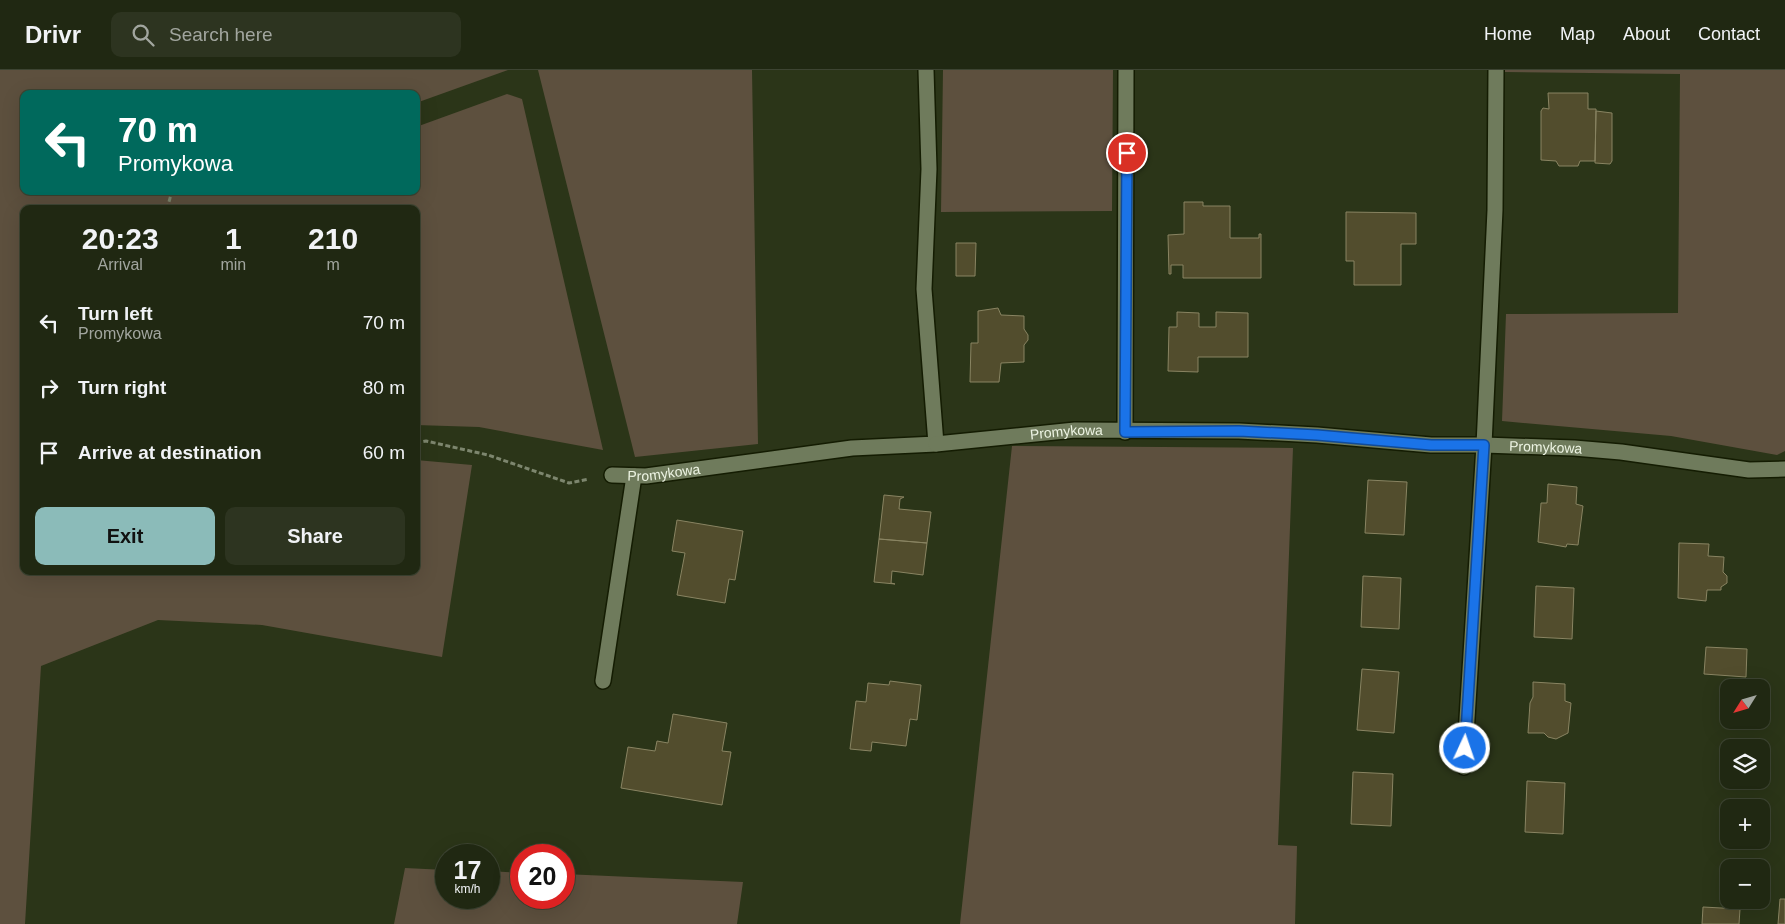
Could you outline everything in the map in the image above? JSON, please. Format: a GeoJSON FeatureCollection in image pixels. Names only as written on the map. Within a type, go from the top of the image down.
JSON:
{"type":"FeatureCollection","features":[{"type":"Feature","properties":{"kind":"street"},"geometry":{"type":"LineString","coordinates":[[926,70],[929,169],[924,289],[936,444]]}},
{"type":"Feature","properties":{"kind":"street"},"geometry":{"type":"LineString","coordinates":[[1125,432],[1126,70]]}},
{"type":"Feature","properties":{"kind":"street"},"geometry":{"type":"LineString","coordinates":[[1464,767],[1484,445],[1495,210],[1496,70]]}},
{"type":"Feature","properties":{"kind":"street","name":"Promykowa"},"geometry":{"type":"LineString","coordinates":[[612,475],[634,476],[852,448],[936,444],[1075,430],[1125,432],[1239,431],[1317,435],[1431,445],[1484,445],[1622,452],[1749,470],[1785,469]]}},
{"type":"Feature","properties":{"kind":"street"},"geometry":{"type":"LineString","coordinates":[[603,681],[634,476]]}},
{"type":"Feature","properties":{"kind":"path","name":"Promykowa"},"geometry":{"type":"LineString","coordinates":[[420,442],[426,441],[488,455],[569,483],[612,475]]}},
{"type":"Feature","properties":{"kind":"shaded area"},"geometry":{"type":"Polygon","coordinates":[[[0,70],[508,70],[420,102],[420,90],[20,90],[20,195],[420,195],[420,126],[507,94],[522,99],[603,450],[479,427],[420,425],[420,205],[20,205],[20,575],[420,575],[420,460],[472,465],[442,657],[262,625],[158,620],[41,666],[25,924],[0,924],[0,70]]]}},
{"type":"Feature","properties":{"kind":"shaded area"},"geometry":{"type":"Polygon","coordinates":[[[538,70],[752,70],[758,444],[635,457],[538,70]]]}},
{"type":"Feature","properties":{"kind":"shaded area"},"geometry":{"type":"Polygon","coordinates":[[[943,70],[1113,70],[1112,211],[941,212],[943,70]]]}},
{"type":"Feature","properties":{"kind":"shaded area"},"geometry":{"type":"Polygon","coordinates":[[[1505,70],[1785,70],[1785,451],[1777,455],[1671,436],[1502,421],[1506,314],[1678,313],[1680,74],[1505,72],[1505,70]]]}},
{"type":"Feature","properties":{"kind":"shaded area"},"geometry":{"type":"Polygon","coordinates":[[[1012,446],[1293,448],[1278,845],[1297,846],[1295,924],[960,924],[1012,446]]]}},
{"type":"Feature","properties":{"kind":"shaded area"},"geometry":{"type":"Polygon","coordinates":[[[405,868],[435,869],[435,909],[500,909],[500,872],[510,872],[510,909],[575,909],[575,874],[743,882],[737,924],[394,924],[405,868]]]}},
{"type":"Feature","properties":{"kind":"building"},"geometry":{"type":"Polygon","coordinates":[[[1548,93],[1588,93],[1588,109],[1596,109],[1595,161],[1580,161],[1578,166],[1559,166],[1556,161],[1541,160],[1541,111],[1543,108],[1549,109],[1548,93]]]}},
{"type":"Feature","properties":{"kind":"building"},"geometry":{"type":"Polygon","coordinates":[[[1596,111],[1612,113],[1612,161],[1610,164],[1595,163],[1596,111]]]}},
{"type":"Feature","properties":{"kind":"building"},"geometry":{"type":"Polygon","coordinates":[[[1184,202],[1203,202],[1203,206],[1230,206],[1230,238],[1259,238],[1259,234],[1261,234],[1261,278],[1183,278],[1183,265],[1171,265],[1171,274],[1169,274],[1168,235],[1184,234],[1184,202]]]}},
{"type":"Feature","properties":{"kind":"building"},"geometry":{"type":"Polygon","coordinates":[[[1346,212],[1416,213],[1416,244],[1401,244],[1401,285],[1354,285],[1354,261],[1346,261],[1346,212]]]}},
{"type":"Feature","properties":{"kind":"building"},"geometry":{"type":"Polygon","coordinates":[[[956,243],[976,243],[975,276],[956,276],[956,243]]]}},
{"type":"Feature","properties":{"kind":"building"},"geometry":{"type":"Polygon","coordinates":[[[998,308],[1001,315],[1024,316],[1024,329],[1028,335],[1028,340],[1024,345],[1024,362],[1001,363],[999,382],[970,382],[971,343],[978,343],[978,311],[998,308]]]}},
{"type":"Feature","properties":{"kind":"building"},"geometry":{"type":"Polygon","coordinates":[[[1177,312],[1199,313],[1199,327],[1216,327],[1216,312],[1248,313],[1248,357],[1198,357],[1198,372],[1168,371],[1169,327],[1177,327],[1177,312]]]}},
{"type":"Feature","properties":{"kind":"building"},"geometry":{"type":"Polygon","coordinates":[[[1368,480],[1407,482],[1404,535],[1365,533],[1368,480]]]}},
{"type":"Feature","properties":{"kind":"building"},"geometry":{"type":"Polygon","coordinates":[[[1548,484],[1577,487],[1576,504],[1583,506],[1578,545],[1567,544],[1566,547],[1538,542],[1541,503],[1547,503],[1548,484]]]}},
{"type":"Feature","properties":{"kind":"building"},"geometry":{"type":"Polygon","coordinates":[[[884,495],[904,497],[900,499],[899,509],[931,512],[927,543],[879,539],[884,495]]]}},
{"type":"Feature","properties":{"kind":"building"},"geometry":{"type":"Polygon","coordinates":[[[677,520],[743,531],[735,580],[729,579],[725,603],[677,595],[685,553],[672,551],[677,520]]]}},
{"type":"Feature","properties":{"kind":"building"},"geometry":{"type":"Polygon","coordinates":[[[879,539],[927,543],[923,575],[892,571],[891,583],[895,584],[874,582],[879,539]]]}},
{"type":"Feature","properties":{"kind":"building"},"geometry":{"type":"Polygon","coordinates":[[[1679,543],[1709,544],[1708,556],[1724,557],[1723,572],[1727,576],[1727,583],[1721,587],[1721,590],[1707,590],[1706,601],[1678,598],[1679,543]]]}},
{"type":"Feature","properties":{"kind":"building"},"geometry":{"type":"Polygon","coordinates":[[[1363,576],[1401,578],[1399,629],[1361,627],[1363,576]]]}},
{"type":"Feature","properties":{"kind":"building"},"geometry":{"type":"Polygon","coordinates":[[[1536,586],[1574,588],[1572,639],[1534,637],[1536,586]]]}},
{"type":"Feature","properties":{"kind":"building"},"geometry":{"type":"Polygon","coordinates":[[[1706,647],[1747,649],[1746,677],[1704,674],[1706,647]]]}},
{"type":"Feature","properties":{"kind":"building"},"geometry":{"type":"Polygon","coordinates":[[[1362,669],[1399,672],[1394,733],[1357,730],[1362,669]]]}},
{"type":"Feature","properties":{"kind":"building"},"geometry":{"type":"Polygon","coordinates":[[[890,681],[921,685],[917,720],[910,719],[906,746],[872,742],[871,751],[850,749],[856,701],[866,702],[868,683],[889,685],[890,681]]]}},
{"type":"Feature","properties":{"kind":"building"},"geometry":{"type":"Polygon","coordinates":[[[1533,682],[1565,684],[1565,701],[1571,703],[1568,733],[1556,739],[1548,737],[1544,733],[1528,733],[1533,682]]]}},
{"type":"Feature","properties":{"kind":"building"},"geometry":{"type":"Polygon","coordinates":[[[673,714],[727,723],[722,751],[731,752],[722,805],[621,788],[628,747],[655,751],[657,741],[668,743],[673,714]]]}},
{"type":"Feature","properties":{"kind":"building"},"geometry":{"type":"Polygon","coordinates":[[[1353,772],[1393,774],[1391,826],[1351,824],[1353,772]]]}},
{"type":"Feature","properties":{"kind":"building"},"geometry":{"type":"Polygon","coordinates":[[[1527,781],[1565,783],[1563,834],[1525,832],[1527,781]]]}},
{"type":"Feature","properties":{"kind":"building"},"geometry":{"type":"Polygon","coordinates":[[[1780,899],[1785,899],[1785,924],[1778,924],[1780,899]]]}},
{"type":"Feature","properties":{"kind":"building"},"geometry":{"type":"Polygon","coordinates":[[[1703,907],[1740,909],[1739,924],[1702,924],[1703,907]]]}},
{"type":"Feature","properties":{"kind":"route"},"geometry":{"type":"LineString","coordinates":[[1127,153],[1125,432],[1239,431],[1317,435],[1431,445],[1484,445],[1465,748]]}}]}
